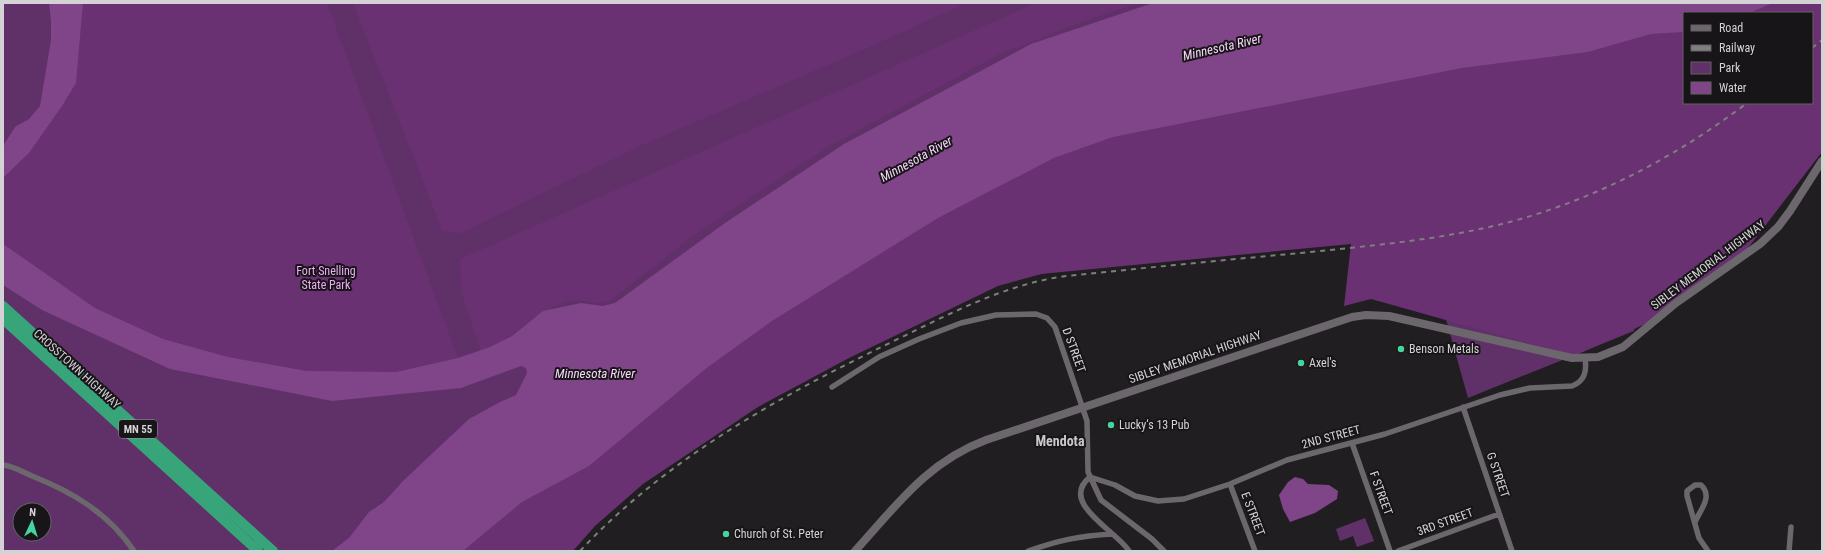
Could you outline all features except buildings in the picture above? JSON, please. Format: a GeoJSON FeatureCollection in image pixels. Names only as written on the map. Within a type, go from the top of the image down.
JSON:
{"type":"FeatureCollection","features":[{"type":"Feature","properties":{"kind":"highway","name":"MN 55"},"geometry":{"type":"LineString","coordinates":[[3,306],[273,551]]}},
{"type":"Feature","properties":{"kind":"highway","name":"CROSSTOWN HIGHWAY"},"geometry":{"type":"LineString","coordinates":[[3,319],[258,551]]}},
{"type":"Feature","properties":{"kind":"main road","name":"SIBLEY MEMORIAL HIGHWAY"},"geometry":{"type":"LineString","coordinates":[[855,551],[914,486],[930,471],[948,458],[978,443],[1345,319],[1366,314],[1396,317],[1544,352],[1585,358],[1604,356],[1623,347],[1676,304],[1760,244],[1778,227],[1790,211],[1822,161]]}},
{"type":"Feature","properties":{"kind":"street","name":"D STREET"},"geometry":{"type":"LineString","coordinates":[[832,387],[879,357],[919,338],[961,323],[996,315],[1036,314],[1047,318],[1055,327],[1087,421],[1087,465],[1090,477],[1101,500],[1152,539],[1164,551]]}},
{"type":"Feature","properties":{"kind":"street","name":"2ND STREET"},"geometry":{"type":"LineString","coordinates":[[1090,477],[1115,485],[1135,496],[1158,501],[1184,499],[1230,484],[1287,460],[1385,434],[1516,390],[1541,387],[1567,387],[1577,384],[1581,380],[1587,368],[1585,358]]}},
{"type":"Feature","properties":{"kind":"street","name":"G STREET"},"geometry":{"type":"LineString","coordinates":[[1463,407],[1512,551]]}},
{"type":"Feature","properties":{"kind":"street","name":"F STREET"},"geometry":{"type":"LineString","coordinates":[[1352,442],[1390,551]]}},
{"type":"Feature","properties":{"kind":"street"},"geometry":{"type":"LineString","coordinates":[[3,465],[32,476],[78,497],[109,520],[121,532],[134,551]]}},
{"type":"Feature","properties":{"kind":"street"},"geometry":{"type":"LineString","coordinates":[[1090,477],[1084,482],[1081,491],[1085,509],[1129,551]]}},
{"type":"Feature","properties":{"kind":"street","name":"E STREET"},"geometry":{"type":"LineString","coordinates":[[1230,484],[1256,551]]}},
{"type":"Feature","properties":{"kind":"street"},"geometry":{"type":"LineString","coordinates":[[1695,522],[1708,496],[1706,490],[1701,485],[1695,485],[1687,491],[1687,503],[1695,522],[1699,538],[1708,551]]}},
{"type":"Feature","properties":{"kind":"street","name":"3RD STREET"},"geometry":{"type":"LineString","coordinates":[[1398,551],[1499,514]]}},
{"type":"Feature","properties":{"kind":"street"},"geometry":{"type":"LineString","coordinates":[[1789,551],[1792,527]]}},
{"type":"Feature","properties":{"kind":"street"},"geometry":{"type":"LineString","coordinates":[[1028,551],[1057,541],[1083,535],[1112,534]]}},
{"type":"Feature","properties":{"kind":"green space","name":"Fort Snelling State Park"},"geometry":{"type":"Polygon","coordinates":[[[3,3],[1822,3],[1822,143],[1645,178],[1634,331],[1468,398],[1421,230],[1086,265],[997,283],[769,397],[641,482],[568,551],[3,551],[3,3]]]}},
{"type":"Feature","properties":{"kind":"green space"},"geometry":{"type":"Polygon","coordinates":[[[83,3],[327,3],[458,358],[396,372],[307,371],[228,357],[163,339],[95,308],[4,247],[3,178],[29,153],[76,83],[83,3]]]}},
{"type":"Feature","properties":{"kind":"green space"},"geometry":{"type":"Polygon","coordinates":[[[353,3],[967,3],[858,52],[640,146],[459,234],[442,230],[353,3]]]}},
{"type":"Feature","properties":{"kind":"green space"},"geometry":{"type":"Polygon","coordinates":[[[1036,3],[1138,3],[1084,21],[998,55],[826,148],[694,235],[614,298],[601,303],[572,301],[560,304],[540,314],[502,341],[481,351],[462,295],[460,259],[1036,3]]]}},
{"type":"Feature","properties":{"kind":"green space"},"geometry":{"type":"Polygon","coordinates":[[[1773,3],[1822,3],[1822,152],[1748,248],[1652,321],[1574,356],[1371,299],[1344,306],[1351,244],[1041,274],[998,286],[849,358],[758,407],[643,484],[595,526],[573,551],[463,551],[522,502],[589,466],[708,367],[772,321],[938,218],[1054,158],[1113,137],[1462,68],[1588,52],[1651,34],[1683,32],[1683,104],[1813,104],[1813,12],[1751,12],[1773,3]]]}},
{"type":"Feature","properties":{"kind":"green space"},"geometry":{"type":"Polygon","coordinates":[[[1365,518],[1374,541],[1357,547],[1353,536],[1340,541],[1336,529],[1365,518]]]}},
{"type":"Feature","properties":{"kind":"water"},"geometry":{"type":"Polygon","coordinates":[[[49,3],[83,3],[76,83],[29,153],[3,178],[3,146],[15,127],[29,119],[40,106],[51,40],[49,3]]]}},
{"type":"Feature","properties":{"kind":"water","name":"Minnesota River"},"geometry":{"type":"Polygon","coordinates":[[[1153,3],[1773,3],[1751,12],[1683,12],[1683,32],[1651,34],[1588,52],[1462,68],[1113,137],[1054,158],[938,218],[772,321],[708,367],[589,466],[522,502],[463,551],[332,551],[349,538],[369,512],[384,502],[404,480],[469,419],[516,395],[527,373],[526,368],[521,366],[461,388],[332,401],[170,369],[42,310],[3,285],[3,244],[95,308],[163,339],[228,357],[307,371],[396,372],[458,358],[490,347],[512,336],[543,311],[581,303],[603,306],[615,303],[725,223],[844,144],[1031,44],[1153,3]]]}},
{"type":"Feature","properties":{"kind":"water"},"geometry":{"type":"Polygon","coordinates":[[[1295,477],[1303,479],[1308,484],[1329,485],[1338,491],[1337,499],[1315,513],[1290,522],[1283,509],[1279,495],[1288,482],[1295,477]]]}},
{"type":"Feature","properties":{"kind":"railway"},"geometry":{"type":"LineString","coordinates":[[1813,47],[1822,40]]}},
{"type":"Feature","properties":{"kind":"railway"},"geometry":{"type":"LineString","coordinates":[[580,551],[615,517],[651,486],[730,430],[771,405],[857,359],[981,300],[1023,285],[1066,276],[1386,244],[1442,236],[1497,225],[1524,218],[1584,197],[1641,171],[1722,122],[1746,104]]}},
{"type":"Feature","properties":{"kind":"place","name":"Benson Metals"},"geometry":{"type":"Point","coordinates":[1401,349]}},
{"type":"Feature","properties":{"kind":"place","name":"Axel's"},"geometry":{"type":"Point","coordinates":[1301,363]}},
{"type":"Feature","properties":{"kind":"place","name":"Lucky‘s 13 Pub"},"geometry":{"type":"Point","coordinates":[1111,425]}},
{"type":"Feature","properties":{"kind":"place","name":"Church of St. Peter"},"geometry":{"type":"Point","coordinates":[726,534]}},
{"type":"Feature","properties":{"kind":"district","name":"Mendota"},"geometry":{"type":"Point","coordinates":[1060,441]}}]}
